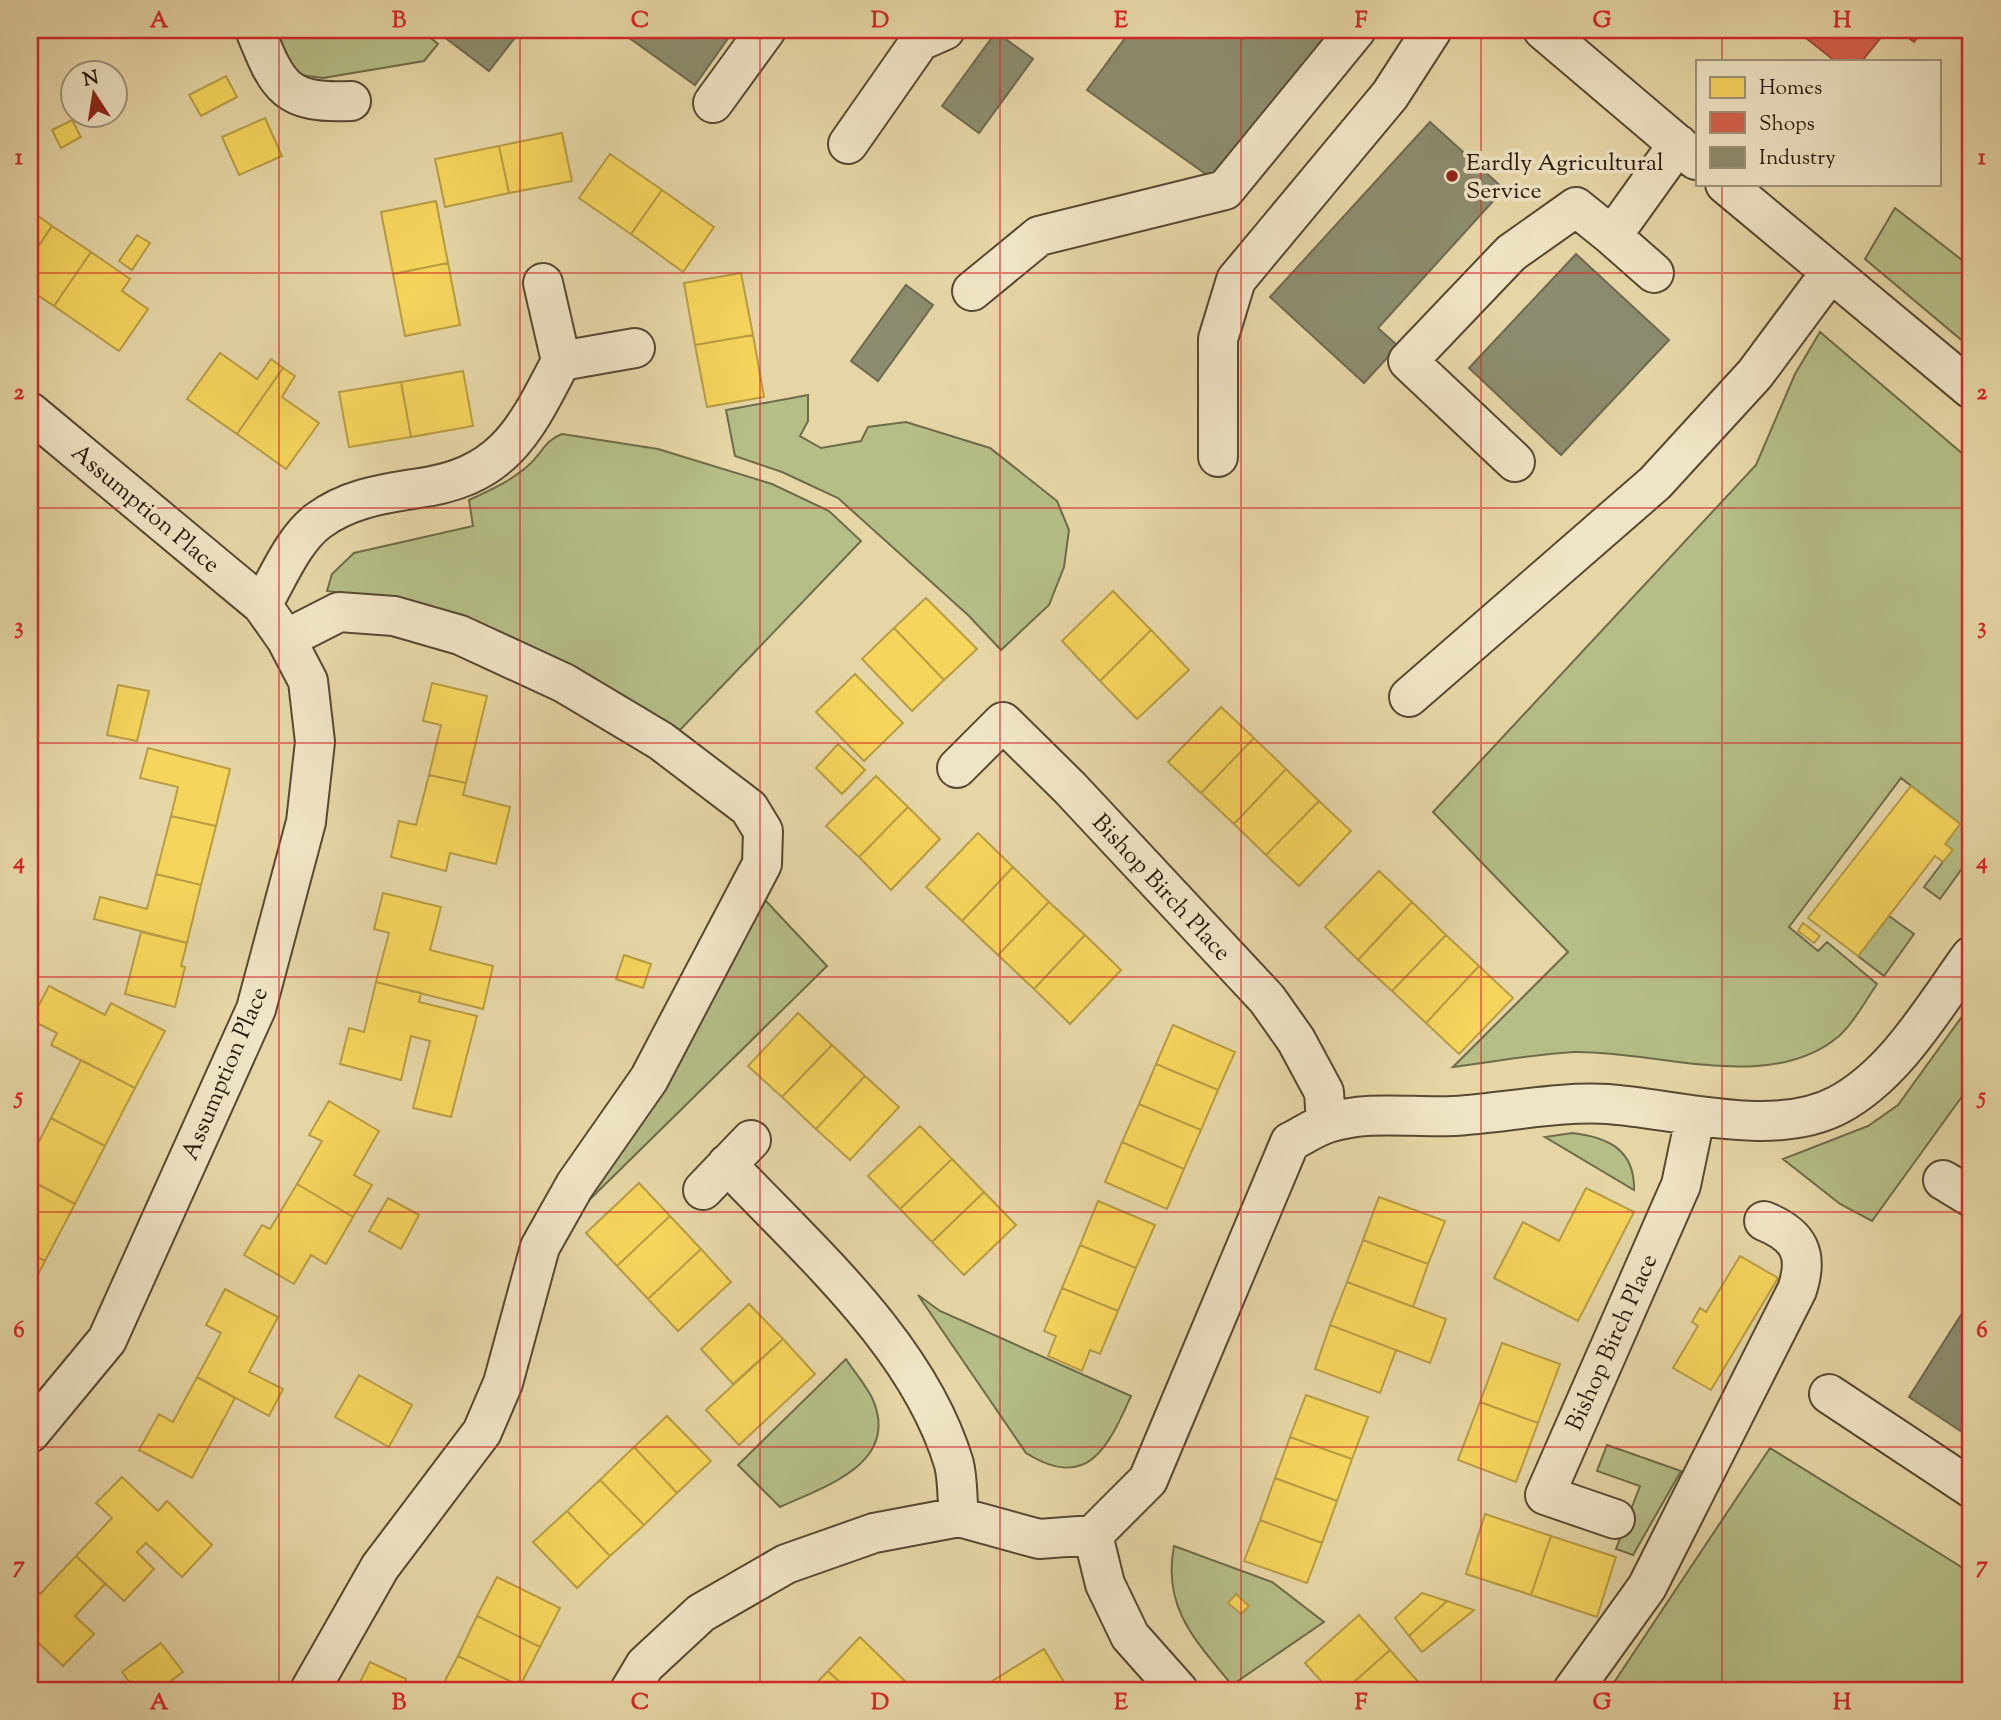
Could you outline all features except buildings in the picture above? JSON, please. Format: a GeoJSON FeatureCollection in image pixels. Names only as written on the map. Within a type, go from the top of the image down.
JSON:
{"type":"FeatureCollection","features":[{"type":"Feature","properties":{"kind":"street"},"geometry":{"type":"LineString","coordinates":[[256,30],[270,66],[296,97],[322,102],[351,101]]}},
{"type":"Feature","properties":{"kind":"street"},"geometry":{"type":"LineString","coordinates":[[713,103],[766,30]]}},
{"type":"Feature","properties":{"kind":"street"},"geometry":{"type":"LineString","coordinates":[[848,144],[920,41],[945,30]]}},
{"type":"Feature","properties":{"kind":"street"},"geometry":{"type":"LineString","coordinates":[[972,291],[1039,236],[1225,190],[1356,30]]}},
{"type":"Feature","properties":{"kind":"street"},"geometry":{"type":"LineString","coordinates":[[1218,457],[1218,339],[1236,280],[1390,95],[1432,30]]}},
{"type":"Feature","properties":{"kind":"street"},"geometry":{"type":"LineString","coordinates":[[1543,30],[1688,153],[1612,236]]}},
{"type":"Feature","properties":{"kind":"street"},"geometry":{"type":"LineString","coordinates":[[1727,186],[1971,389]]}},
{"type":"Feature","properties":{"kind":"street"},"geometry":{"type":"LineString","coordinates":[[1515,462],[1408,361],[1511,253],[1576,207],[1654,273]]}},
{"type":"Feature","properties":{"kind":"street"},"geometry":{"type":"LineString","coordinates":[[1409,697],[1655,483],[1755,374],[1830,273]]}},
{"type":"Feature","properties":{"kind":"street"},"geometry":{"type":"LineString","coordinates":[[262,605],[299,541],[317,521],[343,506],[378,494],[444,485],[480,471],[512,444],[531,418],[561,361],[543,283]]}},
{"type":"Feature","properties":{"kind":"street"},"geometry":{"type":"LineString","coordinates":[[561,361],[635,348]]}},
{"type":"Feature","properties":{"kind":"street","name":"Assumption Place"},"geometry":{"type":"LineString","coordinates":[[30,412],[262,605],[286,639],[308,681],[315,742],[306,822],[256,1009],[107,1340],[30,1433]]}},
{"type":"Feature","properties":{"kind":"street"},"geometry":{"type":"LineString","coordinates":[[286,639],[339,612],[394,616],[460,635],[564,683],[661,741],[749,808],[763,831],[762,864],[649,1079],[575,1185],[540,1247],[503,1383],[482,1432],[380,1567],[310,1690]]}},
{"type":"Feature","properties":{"kind":"street","name":"Bishop Birch Place"},"geometry":{"type":"LineString","coordinates":[[957,768],[1003,722],[1070,788],[1267,999],[1296,1040],[1324,1092],[1326,1123]]}},
{"type":"Feature","properties":{"kind":"street"},"geometry":{"type":"LineString","coordinates":[[630,1690],[645,1665],[701,1613],[786,1564],[874,1533],[959,1517],[1038,1539],[1093,1535],[1148,1480],[1290,1142],[1326,1123],[1377,1114],[1453,1116],[1556,1105],[1607,1104],[1695,1118],[1790,1119],[1837,1106],[1877,1078],[1971,956]]}},
{"type":"Feature","properties":{"kind":"street","name":"Bishop Birch Place"},"geometry":{"type":"LineString","coordinates":[[1615,1519],[1545,1495],[1681,1185],[1695,1118]]}},
{"type":"Feature","properties":{"kind":"street"},"geometry":{"type":"LineString","coordinates":[[727,1165],[864,1310],[929,1401],[954,1466],[959,1517]]}},
{"type":"Feature","properties":{"kind":"street"},"geometry":{"type":"LineString","coordinates":[[1573,1690],[1647,1587],[1797,1290],[1804,1268],[1800,1248],[1785,1230],[1765,1221]]}},
{"type":"Feature","properties":{"kind":"street"},"geometry":{"type":"LineString","coordinates":[[1829,1394],[1971,1488]]}},
{"type":"Feature","properties":{"kind":"street"},"geometry":{"type":"LineString","coordinates":[[1093,1535],[1105,1584],[1130,1636],[1178,1690]]}},
{"type":"Feature","properties":{"kind":"green space"},"geometry":{"type":"Polygon","coordinates":[[[265,30],[421,30],[438,44],[424,61],[323,78],[292,74],[265,30]]]}},
{"type":"Feature","properties":{"kind":"green space"},"geometry":{"type":"Polygon","coordinates":[[[1895,208],[1971,267],[1971,348],[1865,259],[1895,208]]]}},
{"type":"Feature","properties":{"kind":"green space"},"geometry":{"type":"Polygon","coordinates":[[[1820,332],[1971,461],[1971,856],[1940,899],[1924,887],[1952,850],[1945,844],[1960,824],[1901,778],[1789,927],[1818,951],[1827,942],[1877,984],[1844,1031],[1811,1054],[1780,1063],[1746,1066],[1574,1052],[1453,1067],[1568,952],[1433,812],[1756,465],[1795,374],[1820,332]]]}},
{"type":"Feature","properties":{"kind":"green space"},"geometry":{"type":"Polygon","coordinates":[[[808,395],[808,421],[800,436],[821,448],[861,441],[868,427],[906,422],[990,448],[1057,501],[1069,530],[1064,567],[1049,605],[1001,650],[968,615],[838,498],[782,472],[735,456],[726,410],[808,395]]]}},
{"type":"Feature","properties":{"kind":"green space"},"geometry":{"type":"Polygon","coordinates":[[[562,434],[658,449],[772,484],[829,511],[861,541],[680,730],[578,672],[414,603],[327,591],[332,574],[354,553],[473,526],[469,500],[517,475],[548,443],[562,434]]]}},
{"type":"Feature","properties":{"kind":"green space"},"geometry":{"type":"Polygon","coordinates":[[[765,900],[827,966],[575,1214],[659,1086],[765,900]]]}},
{"type":"Feature","properties":{"kind":"green space"},"geometry":{"type":"Polygon","coordinates":[[[1889,916],[1914,934],[1884,976],[1858,956],[1889,916]]]}},
{"type":"Feature","properties":{"kind":"green space"},"geometry":{"type":"Polygon","coordinates":[[[1971,1004],[1971,1084],[1872,1221],[1840,1204],[1783,1159],[1868,1126],[1898,1105],[1971,1004]]]}},
{"type":"Feature","properties":{"kind":"green space"},"geometry":{"type":"Polygon","coordinates":[[[1572,1133],[1607,1142],[1624,1155],[1630,1164],[1634,1190],[1545,1137],[1572,1133]]]}},
{"type":"Feature","properties":{"kind":"green space"},"geometry":{"type":"Polygon","coordinates":[[[918,1295],[940,1311],[1131,1396],[1104,1447],[1080,1466],[1065,1468],[1047,1464],[1026,1453],[918,1295]]]}},
{"type":"Feature","properties":{"kind":"green space"},"geometry":{"type":"Polygon","coordinates":[[[846,1359],[873,1400],[879,1422],[876,1441],[867,1457],[853,1470],[780,1507],[738,1465],[846,1359]]]}},
{"type":"Feature","properties":{"kind":"green space"},"geometry":{"type":"Polygon","coordinates":[[[1607,1445],[1681,1471],[1633,1555],[1616,1549],[1640,1486],[1597,1471],[1607,1445]]]}},
{"type":"Feature","properties":{"kind":"green space"},"geometry":{"type":"Polygon","coordinates":[[[1770,1448],[1971,1573],[1971,1690],[1609,1690],[1770,1448]]]}},
{"type":"Feature","properties":{"kind":"green space"},"geometry":{"type":"Polygon","coordinates":[[[1174,1546],[1272,1582],[1324,1622],[1232,1685],[1195,1638],[1178,1606],[1173,1588],[1174,1546]]]}},
{"type":"Feature","properties":{"kind":"place","name":"Eardly Agricultural Service"},"geometry":{"type":"Point","coordinates":[1452,176]}}]}
